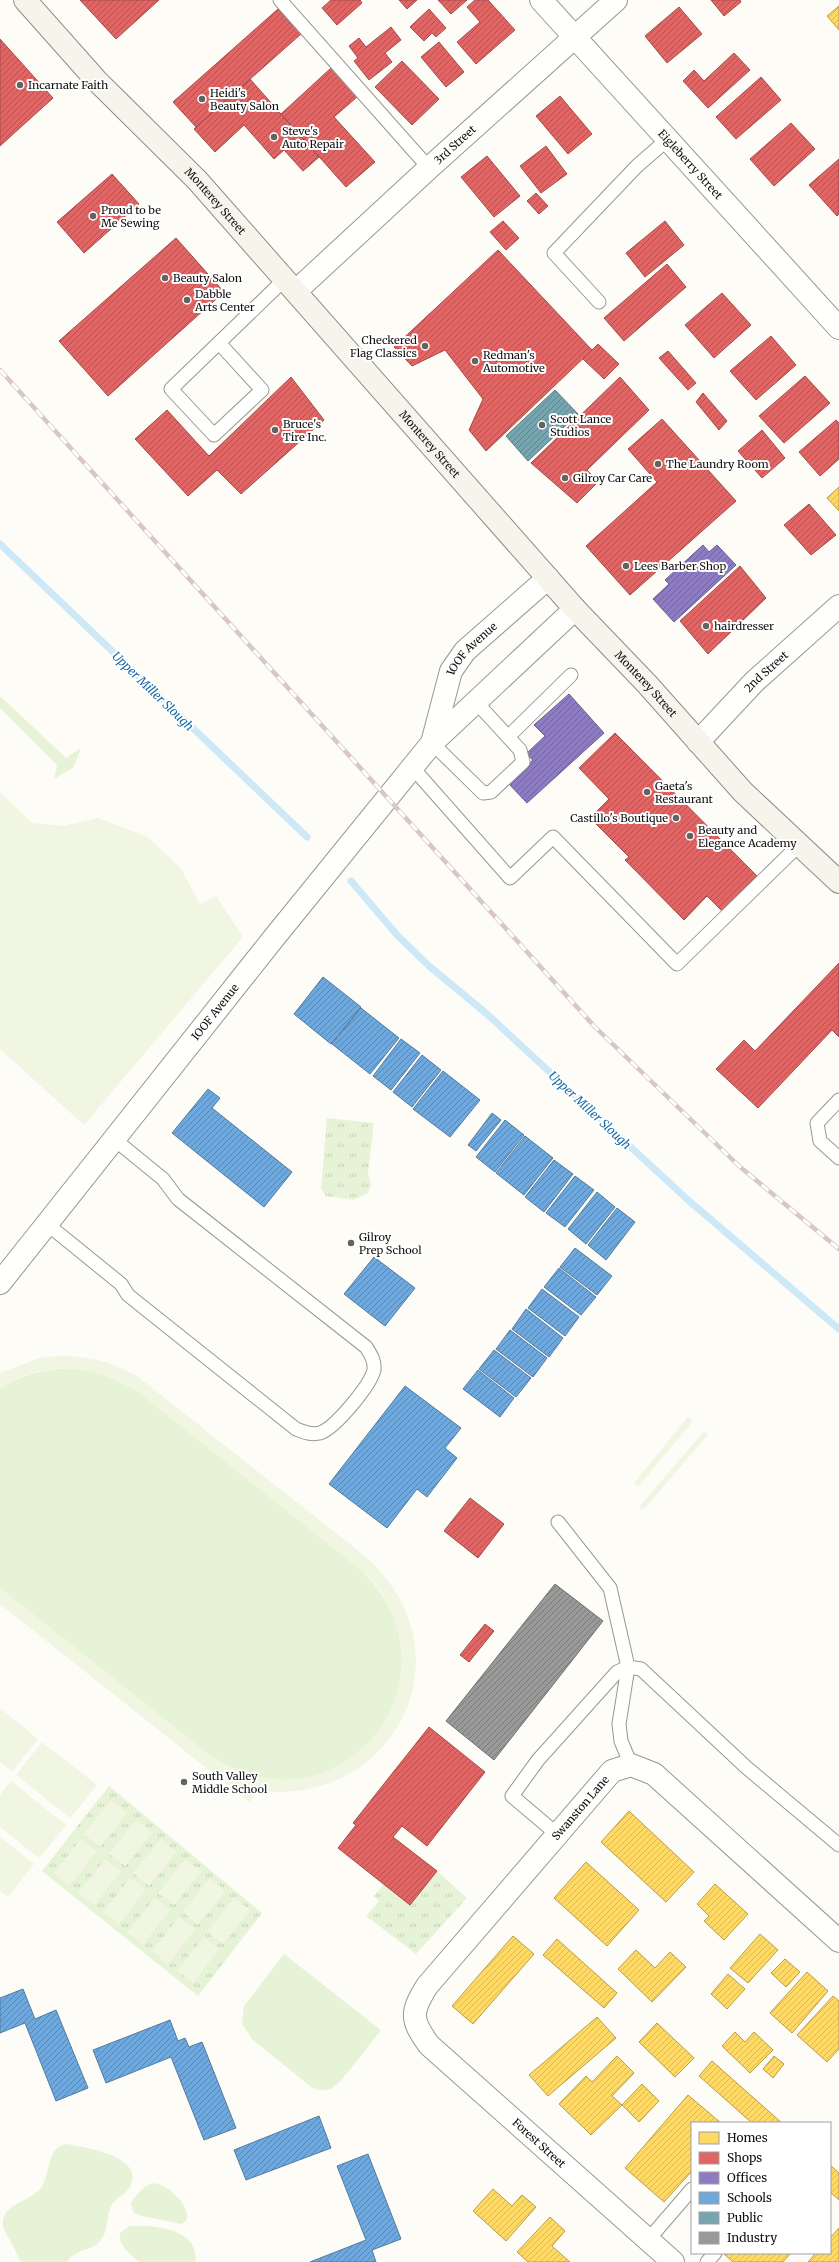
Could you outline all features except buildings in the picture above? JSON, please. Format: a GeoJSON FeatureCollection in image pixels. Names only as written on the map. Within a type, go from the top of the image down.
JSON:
{"type":"FeatureCollection","features":[{"type":"Feature","properties":{"kind":"main road","name":"Monterey Street"},"geometry":{"type":"LineString","coordinates":[[25,0],[97,81],[196,180],[291,285],[575,609],[743,792],[839,882]]}},
{"type":"Feature","properties":{"kind":"street","name":"Eigleberry Street"},"geometry":{"type":"LineString","coordinates":[[541,0],[839,328]]}},
{"type":"Feature","properties":{"kind":"street","name":"3rd Street"},"geometry":{"type":"LineString","coordinates":[[291,285],[429,168],[616,0]]}},
{"type":"Feature","properties":{"kind":"street","name":"IOOF Avenue"},"geometry":{"type":"LineString","coordinates":[[432,743],[451,671],[466,650],[548,578]]}},
{"type":"Feature","properties":{"kind":"street","name":"2nd Street"},"geometry":{"type":"LineString","coordinates":[[698,742],[754,682],[839,606]]}},
{"type":"Feature","properties":{"kind":"street","name":"IOOF Avenue"},"geometry":{"type":"LineString","coordinates":[[0,1283],[114,1138],[432,743],[575,609]]}},
{"type":"Feature","properties":{"kind":"street","name":"Swanston Lane"},"geometry":{"type":"LineString","coordinates":[[414,2019],[415,2006],[427,1986],[612,1771],[631,1765]]}},
{"type":"Feature","properties":{"kind":"street"},"geometry":{"type":"LineString","coordinates":[[631,1765],[654,1774],[839,1941]]}},
{"type":"Feature","properties":{"kind":"street","name":"Forest Street"},"geometry":{"type":"LineString","coordinates":[[414,2019],[419,2031],[429,2044],[673,2262]]}},
{"type":"Feature","properties":{"kind":"lane"},"geometry":{"type":"LineString","coordinates":[[280,0],[429,168]]}},
{"type":"Feature","properties":{"kind":"lane"},"geometry":{"type":"LineString","coordinates":[[599,302],[554,253],[637,166],[668,139]]}},
{"type":"Feature","properties":{"kind":"lane"},"geometry":{"type":"LineString","coordinates":[[220,344],[262,390],[214,435],[172,389],[220,344],[291,285]]}},
{"type":"Feature","properties":{"kind":"lane"},"geometry":{"type":"LineString","coordinates":[[509,736],[571,675]]}},
{"type":"Feature","properties":{"kind":"lane"},"geometry":{"type":"LineString","coordinates":[[432,743],[483,793],[491,792],[523,762],[520,750],[509,736],[476,702]]}},
{"type":"Feature","properties":{"kind":"lane"},"geometry":{"type":"LineString","coordinates":[[412,767],[510,878],[553,837],[677,964],[799,845]]}},
{"type":"Feature","properties":{"kind":"lane"},"geometry":{"type":"LineString","coordinates":[[839,1100],[817,1123],[820,1141],[839,1158]]}},
{"type":"Feature","properties":{"kind":"lane"},"geometry":{"type":"LineString","coordinates":[[47,1224],[121,1284],[128,1295],[296,1429],[307,1434],[320,1433],[333,1426],[369,1382],[374,1369],[373,1357],[366,1347],[178,1199],[163,1179],[114,1138]]}},
{"type":"Feature","properties":{"kind":"lane"},"geometry":{"type":"LineString","coordinates":[[558,1522],[610,1588],[628,1667],[619,1724],[621,1741],[631,1765]]}},
{"type":"Feature","properties":{"kind":"lane"},"geometry":{"type":"LineString","coordinates":[[558,1835],[512,1796],[538,1760],[586,1705],[617,1672],[628,1667],[641,1669],[747,1768],[839,1845]]}},
{"type":"Feature","properties":{"kind":"lane"},"geometry":{"type":"LineString","coordinates":[[648,2240],[691,2190]]}},
{"type":"Feature","properties":{"kind":"lane"},"geometry":{"type":"LineString","coordinates":[[707,2262],[714,2254]]}},
{"type":"Feature","properties":{"kind":"green space"},"geometry":{"type":"Polygon","coordinates":[[[0,696],[66,758],[81,748],[74,767],[54,779],[57,765],[0,708],[0,696]]]}},
{"type":"Feature","properties":{"kind":"green space"},"geometry":{"type":"Polygon","coordinates":[[[0,792],[32,823],[63,826],[98,818],[148,837],[181,869],[200,904],[216,896],[243,937],[84,1125],[0,1049],[0,792]]]}},
{"type":"Feature","properties":{"kind":"green space"},"geometry":{"type":"Polygon","coordinates":[[[327,1118],[374,1123],[368,1173],[371,1185],[368,1193],[354,1200],[326,1196],[321,1189],[327,1118]]]}},
{"type":"Feature","properties":{"kind":"green space"},"geometry":{"type":"Polygon","coordinates":[[[57,1356],[99,1360],[119,1367],[138,1377],[366,1557],[397,1595],[413,1635],[415,1676],[404,1715],[381,1748],[349,1774],[307,1789],[258,1791],[249,1802],[0,1604],[0,1588],[209,1755],[255,1776],[300,1778],[339,1765],[371,1739],[393,1704],[402,1663],[394,1620],[368,1576],[136,1390],[102,1375],[68,1368],[50,1369],[33,1373],[16,1379],[0,1389],[0,1373],[40,1358],[57,1356]]]}},
{"type":"Feature","properties":{"kind":"green space"},"geometry":{"type":"Polygon","coordinates":[[[71,1368],[100,1372],[136,1390],[356,1565],[389,1608],[402,1653],[396,1696],[376,1734],[344,1763],[304,1778],[258,1777],[209,1755],[0,1588],[0,1389],[16,1380],[34,1373],[71,1368]]]}},
{"type":"Feature","properties":{"kind":"green space"},"geometry":{"type":"Polygon","coordinates":[[[688,1417],[693,1421],[638,1487],[634,1483],[688,1417]]]}},
{"type":"Feature","properties":{"kind":"green space"},"geometry":{"type":"Polygon","coordinates":[[[704,1431],[708,1435],[643,1510],[639,1507],[704,1431]]]}},
{"type":"Feature","properties":{"kind":"green space"},"geometry":{"type":"Polygon","coordinates":[[[0,1708],[38,1739],[12,1771],[0,1762],[0,1708]]]}},
{"type":"Feature","properties":{"kind":"green space"},"geometry":{"type":"Polygon","coordinates":[[[42,1742],[97,1785],[70,1818],[16,1775],[42,1742]]]}},
{"type":"Feature","properties":{"kind":"green space"},"geometry":{"type":"Polygon","coordinates":[[[11,1781],[66,1825],[39,1858],[0,1827],[0,1795],[11,1781]]]}},
{"type":"Feature","properties":{"kind":"green space"},"geometry":{"type":"Polygon","coordinates":[[[109,1786],[262,1913],[198,1996],[42,1871],[109,1786]]]}},
{"type":"Feature","properties":{"kind":"green space"},"geometry":{"type":"Polygon","coordinates":[[[111,1800],[127,1813],[100,1847],[84,1834],[111,1800]]]}},
{"type":"Feature","properties":{"kind":"green space"},"geometry":{"type":"Polygon","coordinates":[[[136,1820],[152,1833],[125,1866],[109,1854],[136,1820]]]}},
{"type":"Feature","properties":{"kind":"green space"},"geometry":{"type":"Polygon","coordinates":[[[0,1837],[34,1864],[8,1897],[0,1891],[0,1837]]]}},
{"type":"Feature","properties":{"kind":"green space"},"geometry":{"type":"Polygon","coordinates":[[[81,1839],[97,1851],[69,1886],[54,1873],[81,1839]]]}},
{"type":"Feature","properties":{"kind":"green space"},"geometry":{"type":"Polygon","coordinates":[[[161,1839],[176,1852],[149,1886],[133,1873],[161,1839]]]}},
{"type":"Feature","properties":{"kind":"green space"},"geometry":{"type":"Polygon","coordinates":[[[105,1859],[121,1871],[94,1905],[78,1893],[105,1859]]]}},
{"type":"Feature","properties":{"kind":"green space"},"geometry":{"type":"Polygon","coordinates":[[[185,1859],[201,1871],[174,1905],[158,1893],[185,1859]]]}},
{"type":"Feature","properties":{"kind":"green space"},"geometry":{"type":"Polygon","coordinates":[[[437,1871],[467,1898],[416,1954],[366,1916],[379,1901],[374,1896],[384,1884],[410,1904],[437,1871]]]}},
{"type":"Feature","properties":{"kind":"green space"},"geometry":{"type":"Polygon","coordinates":[[[130,1878],[146,1890],[118,1925],[103,1912],[130,1878]]]}},
{"type":"Feature","properties":{"kind":"green space"},"geometry":{"type":"Polygon","coordinates":[[[210,1878],[225,1891],[198,1925],[183,1912],[210,1878]]]}},
{"type":"Feature","properties":{"kind":"green space"},"geometry":{"type":"Polygon","coordinates":[[[155,1898],[170,1910],[143,1944],[127,1932],[155,1898]]]}},
{"type":"Feature","properties":{"kind":"green space"},"geometry":{"type":"Polygon","coordinates":[[[234,1898],[250,1910],[223,1944],[207,1932],[234,1898]]]}},
{"type":"Feature","properties":{"kind":"green space"},"geometry":{"type":"Polygon","coordinates":[[[179,1917],[195,1929],[168,1964],[152,1951],[179,1917]]]}},
{"type":"Feature","properties":{"kind":"green space"},"geometry":{"type":"Polygon","coordinates":[[[204,1937],[219,1949],[193,1983],[177,1971],[204,1937]]]}},
{"type":"Feature","properties":{"kind":"green space"},"geometry":{"type":"Polygon","coordinates":[[[284,1954],[381,2030],[343,2078],[332,2088],[327,2090],[311,2087],[252,2039],[242,2024],[244,2006],[284,1954]]]}},
{"type":"Feature","properties":{"kind":"green space"},"geometry":{"type":"Polygon","coordinates":[[[66,2144],[98,2151],[111,2155],[122,2161],[129,2168],[133,2176],[130,2187],[111,2206],[104,2235],[102,2239],[94,2246],[74,2255],[67,2262],[21,2262],[3,2227],[3,2219],[10,2209],[35,2194],[40,2189],[44,2183],[52,2156],[59,2146],[66,2144]]]}},
{"type":"Feature","properties":{"kind":"green space"},"geometry":{"type":"Polygon","coordinates":[[[155,2183],[173,2192],[183,2203],[187,2215],[186,2221],[182,2224],[141,2216],[133,2212],[131,2203],[136,2196],[141,2190],[155,2183]]]}},
{"type":"Feature","properties":{"kind":"green space"},"geometry":{"type":"Polygon","coordinates":[[[129,2226],[150,2226],[162,2228],[183,2235],[190,2242],[195,2251],[195,2262],[139,2262],[121,2242],[120,2233],[129,2226]]]}},
{"type":"Feature","properties":{"kind":"waterway","name":"Upper Miller Slough"},"geometry":{"type":"LineString","coordinates":[[0,544],[307,837]]}},
{"type":"Feature","properties":{"kind":"waterway","name":"Upper Miller Slough"},"geometry":{"type":"LineString","coordinates":[[351,881],[398,936],[429,966],[487,1014],[688,1200],[839,1329]]}},
{"type":"Feature","properties":{"kind":"railway"},"geometry":{"type":"LineString","coordinates":[[0,370],[595,1027],[739,1166],[839,1249]]}},
{"type":"Feature","properties":{"kind":"place","name":"Incarnate Faith"},"geometry":{"type":"Point","coordinates":[20,85]}},
{"type":"Feature","properties":{"kind":"place","name":"Heidi's Beauty Salon"},"geometry":{"type":"Point","coordinates":[202,99]}},
{"type":"Feature","properties":{"kind":"place","name":"Steve's Auto Repair"},"geometry":{"type":"Point","coordinates":[274,137]}},
{"type":"Feature","properties":{"kind":"place","name":"Proud to be Me Sewing"},"geometry":{"type":"Point","coordinates":[93,216]}},
{"type":"Feature","properties":{"kind":"place","name":"Beauty Salon"},"geometry":{"type":"Point","coordinates":[165,278]}},
{"type":"Feature","properties":{"kind":"place","name":"Dabble Arts Center"},"geometry":{"type":"Point","coordinates":[187,300]}},
{"type":"Feature","properties":{"kind":"place","name":"Checkered Flag Classics"},"geometry":{"type":"Point","coordinates":[425,346]}},
{"type":"Feature","properties":{"kind":"place","name":"Redman's Automotive"},"geometry":{"type":"Point","coordinates":[475,361]}},
{"type":"Feature","properties":{"kind":"place","name":"Scott Lance Studios"},"geometry":{"type":"Point","coordinates":[542,425]}},
{"type":"Feature","properties":{"kind":"place","name":"Bruce's Tire Inc."},"geometry":{"type":"Point","coordinates":[275,430]}},
{"type":"Feature","properties":{"kind":"place","name":"The Laundry Room"},"geometry":{"type":"Point","coordinates":[658,464]}},
{"type":"Feature","properties":{"kind":"place","name":"Gilroy Car Care"},"geometry":{"type":"Point","coordinates":[565,478]}},
{"type":"Feature","properties":{"kind":"place","name":"Lees Barber Shop"},"geometry":{"type":"Point","coordinates":[626,566]}},
{"type":"Feature","properties":{"kind":"place","name":"hairdresser"},"geometry":{"type":"Point","coordinates":[706,626]}},
{"type":"Feature","properties":{"kind":"place","name":"Gaeta's Restaurant"},"geometry":{"type":"Point","coordinates":[647,792]}},
{"type":"Feature","properties":{"kind":"place","name":"Castillo's Boutique"},"geometry":{"type":"Point","coordinates":[676,818]}},
{"type":"Feature","properties":{"kind":"place","name":"Beauty and Elegance Academy"},"geometry":{"type":"Point","coordinates":[690,836]}},
{"type":"Feature","properties":{"kind":"place","name":"Gilroy Prep School"},"geometry":{"type":"Point","coordinates":[351,1243]}},
{"type":"Feature","properties":{"kind":"place","name":"South Valley Middle School"},"geometry":{"type":"Point","coordinates":[184,1782]}}]}
